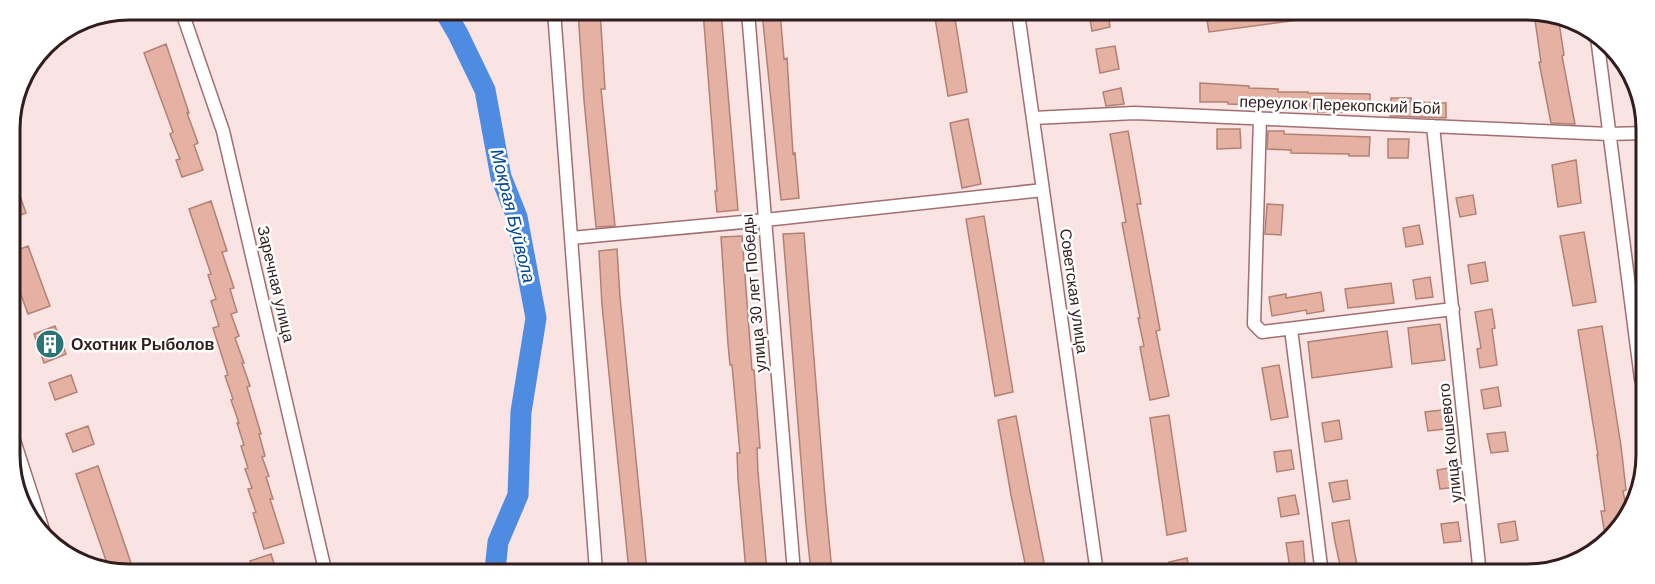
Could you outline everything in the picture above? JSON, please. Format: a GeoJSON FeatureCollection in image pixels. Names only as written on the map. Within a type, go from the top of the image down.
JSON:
{"type":"FeatureCollection","features":[{"type":"Feature","properties":{"kind":"street","name":"Заречная улица"},"geometry":{"type":"LineString","coordinates":[[185,20],[223,131],[324,564]]}},
{"type":"Feature","properties":{"kind":"street"},"geometry":{"type":"LineString","coordinates":[[555,20],[595,564]]}},
{"type":"Feature","properties":{"kind":"street","name":"улица 30 лет Победы"},"geometry":{"type":"LineString","coordinates":[[749,20],[793,564]]}},
{"type":"Feature","properties":{"kind":"street","name":"Советская улица"},"geometry":{"type":"LineString","coordinates":[[1019,20],[1096,564]]}},
{"type":"Feature","properties":{"kind":"street"},"geometry":{"type":"LineString","coordinates":[[1598,47],[1636,341]]}},
{"type":"Feature","properties":{"kind":"street","name":"переулок Перекопский Бой"},"geometry":{"type":"LineString","coordinates":[[1033,118],[1135,113],[1609,134],[1636,133]]}},
{"type":"Feature","properties":{"kind":"street"},"geometry":{"type":"LineString","coordinates":[[1260,118],[1254,324],[1262,332],[1453,309]]}},
{"type":"Feature","properties":{"kind":"street","name":"улица Кошевого"},"geometry":{"type":"LineString","coordinates":[[1433,126],[1479,564]]}},
{"type":"Feature","properties":{"kind":"street"},"geometry":{"type":"LineString","coordinates":[[571,238],[1043,190]]}},
{"type":"Feature","properties":{"kind":"street"},"geometry":{"type":"LineString","coordinates":[[1291,329],[1321,564]]}},
{"type":"Feature","properties":{"kind":"street"},"geometry":{"type":"LineString","coordinates":[[20,459],[39,517]]}},
{"type":"Feature","properties":{"kind":"building"},"geometry":{"type":"Polygon","coordinates":[[[579,20],[601,20],[605,89],[601,89],[615,226],[596,227],[579,20]]]}},
{"type":"Feature","properties":{"kind":"building"},"geometry":{"type":"Polygon","coordinates":[[[704,20],[722,20],[738,210],[717,212],[715,191],[717,191],[704,20]]]}},
{"type":"Feature","properties":{"kind":"building"},"geometry":{"type":"Polygon","coordinates":[[[763,20],[781,20],[784,59],[787,58],[793,154],[795,153],[799,198],[781,200],[763,20]]]}},
{"type":"Feature","properties":{"kind":"building"},"geometry":{"type":"Polygon","coordinates":[[[935,20],[955,20],[967,92],[948,96],[935,20]]]}},
{"type":"Feature","properties":{"kind":"building"},"geometry":{"type":"Polygon","coordinates":[[[1090,20],[1109,20],[1110,27],[1092,31],[1090,20]]]}},
{"type":"Feature","properties":{"kind":"building"},"geometry":{"type":"Polygon","coordinates":[[[1207,20],[1298,20],[1209,32],[1207,20]]]}},
{"type":"Feature","properties":{"kind":"building"},"geometry":{"type":"Polygon","coordinates":[[[1535,20],[1559,24],[1564,55],[1562,56],[1575,124],[1551,123],[1539,62],[1541,62],[1535,20]]]}},
{"type":"Feature","properties":{"kind":"building"},"geometry":{"type":"Polygon","coordinates":[[[166,44],[198,143],[194,145],[203,170],[182,177],[176,160],[180,159],[170,134],[173,132],[144,53],[166,44]]]}},
{"type":"Feature","properties":{"kind":"building"},"geometry":{"type":"Polygon","coordinates":[[[1115,46],[1119,69],[1100,73],[1096,49],[1115,46]]]}},
{"type":"Feature","properties":{"kind":"building"},"geometry":{"type":"Polygon","coordinates":[[[1200,83],[1278,89],[1278,92],[1370,94],[1370,112],[1318,112],[1318,110],[1287,110],[1287,107],[1228,104],[1228,102],[1200,102],[1200,83]]]}},
{"type":"Feature","properties":{"kind":"building"},"geometry":{"type":"Polygon","coordinates":[[[1121,88],[1124,104],[1106,106],[1103,92],[1121,88]]]}},
{"type":"Feature","properties":{"kind":"building"},"geometry":{"type":"Polygon","coordinates":[[[1391,98],[1411,98],[1411,102],[1446,103],[1446,118],[1390,116],[1391,98]]]}},
{"type":"Feature","properties":{"kind":"building"},"geometry":{"type":"Polygon","coordinates":[[[968,119],[981,184],[962,188],[950,123],[968,119]]]}},
{"type":"Feature","properties":{"kind":"building"},"geometry":{"type":"Polygon","coordinates":[[[1217,129],[1240,129],[1241,148],[1217,149],[1217,129]]]}},
{"type":"Feature","properties":{"kind":"building"},"geometry":{"type":"Polygon","coordinates":[[[1128,131],[1141,204],[1137,204],[1160,330],[1156,331],[1169,396],[1150,400],[1140,347],[1144,346],[1138,318],[1140,318],[1122,223],[1126,222],[1110,134],[1128,131]]]}},
{"type":"Feature","properties":{"kind":"building"},"geometry":{"type":"Polygon","coordinates":[[[1268,131],[1284,131],[1284,134],[1370,137],[1369,156],[1291,153],[1291,150],[1267,149],[1268,131]]]}},
{"type":"Feature","properties":{"kind":"building"},"geometry":{"type":"Polygon","coordinates":[[[1388,139],[1409,139],[1408,158],[1388,158],[1388,139]]]}},
{"type":"Feature","properties":{"kind":"building"},"geometry":{"type":"Polygon","coordinates":[[[1576,160],[1581,203],[1558,207],[1552,165],[1576,160]]]}},
{"type":"Feature","properties":{"kind":"building"},"geometry":{"type":"Polygon","coordinates":[[[1473,195],[1476,214],[1460,217],[1456,198],[1473,195]]]}},
{"type":"Feature","properties":{"kind":"building"},"geometry":{"type":"Polygon","coordinates":[[[20,196],[26,213],[20,215],[20,196]]]}},
{"type":"Feature","properties":{"kind":"building"},"geometry":{"type":"Polygon","coordinates":[[[211,201],[227,251],[222,252],[234,288],[230,289],[237,312],[231,314],[239,336],[235,338],[250,386],[247,387],[261,434],[259,434],[265,456],[262,457],[269,476],[266,477],[273,499],[270,499],[284,543],[264,549],[253,513],[256,512],[248,489],[252,488],[245,469],[248,468],[241,446],[244,445],[237,423],[239,423],[225,376],[228,375],[213,328],[219,326],[211,301],[216,299],[208,275],[211,274],[189,209],[211,201]]]}},
{"type":"Feature","properties":{"kind":"building"},"geometry":{"type":"Polygon","coordinates":[[[1267,204],[1283,205],[1281,235],[1265,234],[1267,204]]]}},
{"type":"Feature","properties":{"kind":"building"},"geometry":{"type":"Polygon","coordinates":[[[984,216],[1013,392],[995,396],[966,219],[984,216]]]}},
{"type":"Feature","properties":{"kind":"building"},"geometry":{"type":"Polygon","coordinates":[[[1419,225],[1423,244],[1406,247],[1403,228],[1419,225]]]}},
{"type":"Feature","properties":{"kind":"building"},"geometry":{"type":"Polygon","coordinates":[[[1584,232],[1596,302],[1573,306],[1560,236],[1584,232]]]}},
{"type":"Feature","properties":{"kind":"building"},"geometry":{"type":"Polygon","coordinates":[[[804,233],[831,564],[810,564],[783,234],[804,233]]]}},
{"type":"Feature","properties":{"kind":"building"},"geometry":{"type":"Polygon","coordinates":[[[742,236],[760,448],[757,448],[758,472],[766,564],[745,564],[738,479],[737,453],[740,453],[728,344],[721,237],[742,236]]]}},
{"type":"Feature","properties":{"kind":"building"},"geometry":{"type":"Polygon","coordinates":[[[28,246],[50,306],[28,314],[20,292],[20,249],[28,246]]]}},
{"type":"Feature","properties":{"kind":"building"},"geometry":{"type":"Polygon","coordinates":[[[617,249],[646,564],[628,564],[602,305],[599,251],[617,249]]]}},
{"type":"Feature","properties":{"kind":"building"},"geometry":{"type":"Polygon","coordinates":[[[1485,262],[1488,281],[1471,284],[1468,265],[1485,262]]]}},
{"type":"Feature","properties":{"kind":"building"},"geometry":{"type":"Polygon","coordinates":[[[1430,277],[1433,297],[1416,299],[1413,280],[1430,277]]]}},
{"type":"Feature","properties":{"kind":"building"},"geometry":{"type":"Polygon","coordinates":[[[1391,283],[1394,303],[1348,308],[1345,289],[1391,283]]]}},
{"type":"Feature","properties":{"kind":"building"},"geometry":{"type":"Polygon","coordinates":[[[1321,292],[1324,311],[1307,314],[1306,310],[1272,316],[1269,297],[1286,294],[1286,298],[1321,292]]]}},
{"type":"Feature","properties":{"kind":"building"},"geometry":{"type":"Polygon","coordinates":[[[1492,309],[1497,365],[1480,368],[1477,349],[1481,348],[1475,312],[1492,309]]]}},
{"type":"Feature","properties":{"kind":"building"},"geometry":{"type":"Polygon","coordinates":[[[1440,324],[1445,360],[1412,364],[1408,328],[1440,324]]]}},
{"type":"Feature","properties":{"kind":"building","name":"Охотник Рыболов"},"geometry":{"type":"Polygon","coordinates":[[[55,326],[66,354],[44,363],[34,334],[55,326]]]}},
{"type":"Feature","properties":{"kind":"building"},"geometry":{"type":"Polygon","coordinates":[[[1602,326],[1621,446],[1626,490],[1623,491],[1625,501],[1605,532],[1601,511],[1605,511],[1598,455],[1578,330],[1602,326]]]}},
{"type":"Feature","properties":{"kind":"building"},"geometry":{"type":"Polygon","coordinates":[[[1387,331],[1392,367],[1312,378],[1308,342],[1387,331]]]}},
{"type":"Feature","properties":{"kind":"building"},"geometry":{"type":"Polygon","coordinates":[[[1279,365],[1288,417],[1271,420],[1262,368],[1279,365]]]}},
{"type":"Feature","properties":{"kind":"building"},"geometry":{"type":"Polygon","coordinates":[[[71,375],[77,392],[55,400],[49,383],[71,375]]]}},
{"type":"Feature","properties":{"kind":"building"},"geometry":{"type":"Polygon","coordinates":[[[1498,387],[1501,406],[1484,409],[1481,390],[1498,387]]]}},
{"type":"Feature","properties":{"kind":"building"},"geometry":{"type":"Polygon","coordinates":[[[1442,410],[1445,429],[1428,431],[1425,412],[1442,410]]]}},
{"type":"Feature","properties":{"kind":"building"},"geometry":{"type":"Polygon","coordinates":[[[1169,415],[1186,531],[1167,535],[1150,418],[1169,415]]]}},
{"type":"Feature","properties":{"kind":"building"},"geometry":{"type":"Polygon","coordinates":[[[1016,416],[1044,564],[1025,564],[998,420],[1016,416]]]}},
{"type":"Feature","properties":{"kind":"building"},"geometry":{"type":"Polygon","coordinates":[[[1339,420],[1342,439],[1325,442],[1322,423],[1339,420]]]}},
{"type":"Feature","properties":{"kind":"building"},"geometry":{"type":"Polygon","coordinates":[[[88,426],[94,444],[73,452],[66,434],[88,426]]]}},
{"type":"Feature","properties":{"kind":"building"},"geometry":{"type":"Polygon","coordinates":[[[1505,432],[1508,451],[1491,453],[1487,434],[1505,432]]]}},
{"type":"Feature","properties":{"kind":"building"},"geometry":{"type":"Polygon","coordinates":[[[1291,450],[1294,469],[1277,472],[1274,452],[1291,450]]]}},
{"type":"Feature","properties":{"kind":"building"},"geometry":{"type":"Polygon","coordinates":[[[98,466],[131,563],[107,562],[76,474],[98,466]]]}},
{"type":"Feature","properties":{"kind":"building"},"geometry":{"type":"Polygon","coordinates":[[[1454,467],[1457,487],[1440,489],[1437,470],[1454,467]]]}},
{"type":"Feature","properties":{"kind":"building"},"geometry":{"type":"Polygon","coordinates":[[[1347,480],[1350,499],[1333,502],[1329,483],[1347,480]]]}},
{"type":"Feature","properties":{"kind":"building"},"geometry":{"type":"Polygon","coordinates":[[[1295,495],[1299,514],[1281,517],[1278,498],[1295,495]]]}},
{"type":"Feature","properties":{"kind":"building"},"geometry":{"type":"Polygon","coordinates":[[[1349,520],[1357,564],[1340,564],[1332,523],[1349,520]]]}},
{"type":"Feature","properties":{"kind":"building"},"geometry":{"type":"Polygon","coordinates":[[[1515,521],[1518,540],[1501,543],[1498,524],[1515,521]]]}},
{"type":"Feature","properties":{"kind":"building"},"geometry":{"type":"Polygon","coordinates":[[[1458,522],[1461,541],[1444,543],[1441,524],[1458,522]]]}},
{"type":"Feature","properties":{"kind":"building"},"geometry":{"type":"Polygon","coordinates":[[[1303,541],[1305,564],[1289,564],[1286,543],[1303,541]]]}},
{"type":"Feature","properties":{"kind":"building"},"geometry":{"type":"Polygon","coordinates":[[[271,554],[274,564],[251,564],[250,561],[271,554]]]}},
{"type":"Feature","properties":{"kind":"building"},"geometry":{"type":"Polygon","coordinates":[[[1187,558],[1188,564],[1169,564],[1169,562],[1187,558]]]}},
{"type":"Feature","properties":{"kind":"waterway","name":"Мокрая Буйвола"},"geometry":{"type":"LineString","coordinates":[[450,20],[485,90],[501,177],[517,217],[536,318],[521,412],[518,495],[498,542],[496,564]]}},
{"type":"Feature","properties":{"kind":"place","name":"Охотник Рыболов"},"geometry":{"type":"Point","coordinates":[50,344]}}]}
